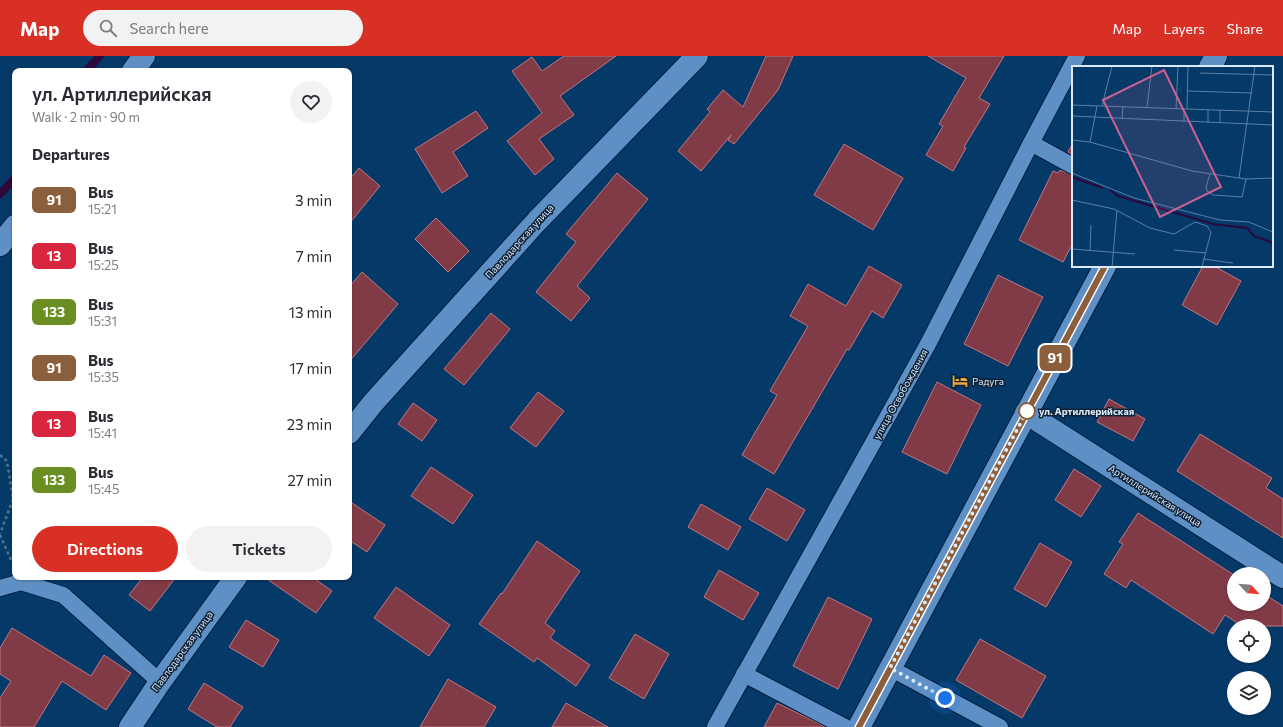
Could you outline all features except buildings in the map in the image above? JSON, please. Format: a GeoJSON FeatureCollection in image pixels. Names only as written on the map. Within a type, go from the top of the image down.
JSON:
{"type":"FeatureCollection","features":[{"type":"Feature","properties":{"kind":"street"},"geometry":{"type":"LineString","coordinates":[[135,68],[144,56]]}},
{"type":"Feature","properties":{"kind":"street","name":"Павлодарская улица"},"geometry":{"type":"LineString","coordinates":[[352,429],[373,403],[537,221],[696,56]]}},
{"type":"Feature","properties":{"kind":"street"},"geometry":{"type":"LineString","coordinates":[[1211,66],[1216,56]]}},
{"type":"Feature","properties":{"kind":"street"},"geometry":{"type":"LineString","coordinates":[[0,245],[12,230]]}},
{"type":"Feature","properties":{"kind":"street"},"geometry":{"type":"LineString","coordinates":[[859,727],[1104,267]]}},
{"type":"Feature","properties":{"kind":"street","name":"Артиллерийская улица"},"geometry":{"type":"LineString","coordinates":[[1026,414],[1283,577]]}},
{"type":"Feature","properties":{"kind":"street","name":"Павлодарская улица"},"geometry":{"type":"LineString","coordinates":[[130,727],[160,682],[234,580]]}},
{"type":"Feature","properties":{"kind":"lane","name":"улица Освобождения"},"geometry":{"type":"LineString","coordinates":[[1073,66],[1078,56]]}},
{"type":"Feature","properties":{"kind":"lane","name":"улица Освобождения"},"geometry":{"type":"LineString","coordinates":[[715,727],[928,344],[1031,143],[1072,67]]}},
{"type":"Feature","properties":{"kind":"lane"},"geometry":{"type":"LineString","coordinates":[[1031,143],[1072,165]]}},
{"type":"Feature","properties":{"kind":"lane"},"geometry":{"type":"LineString","coordinates":[[0,588],[21,582],[63,595],[160,682]]}},
{"type":"Feature","properties":{"kind":"lane"},"geometry":{"type":"LineString","coordinates":[[890,668],[1000,727]]}},
{"type":"Feature","properties":{"kind":"lane"},"geometry":{"type":"LineString","coordinates":[[744,674],[845,727]]}},
{"type":"Feature","properties":{"kind":"path"},"geometry":{"type":"LineString","coordinates":[[0,455],[7,461],[12,488]]}},
{"type":"Feature","properties":{"kind":"path"},"geometry":{"type":"LineString","coordinates":[[12,504],[0,534],[12,561]]}},
{"type":"Feature","properties":{"kind":"waterway"},"geometry":{"type":"LineString","coordinates":[[89,68],[100,56]]}},
{"type":"Feature","properties":{"kind":"waterway"},"geometry":{"type":"LineString","coordinates":[[0,194],[12,181]]}},
{"type":"Feature","properties":{"kind":"bus line","name":"91"},"geometry":{"type":"LineString","coordinates":[[859,727],[1104,267]]}},
{"type":"Feature","properties":{"kind":"place","name":"Радуга"},"geometry":{"type":"Point","coordinates":[960,381]}},
{"type":"Feature","properties":{"kind":"place","name":"ул. Артиллерийская"},"geometry":{"type":"Point","coordinates":[1027,411]}},
{"type":"Feature","properties":{"kind":"route"},"geometry":{"type":"LineString","coordinates":[[945,698],[890,668],[1027,411]]}}]}
